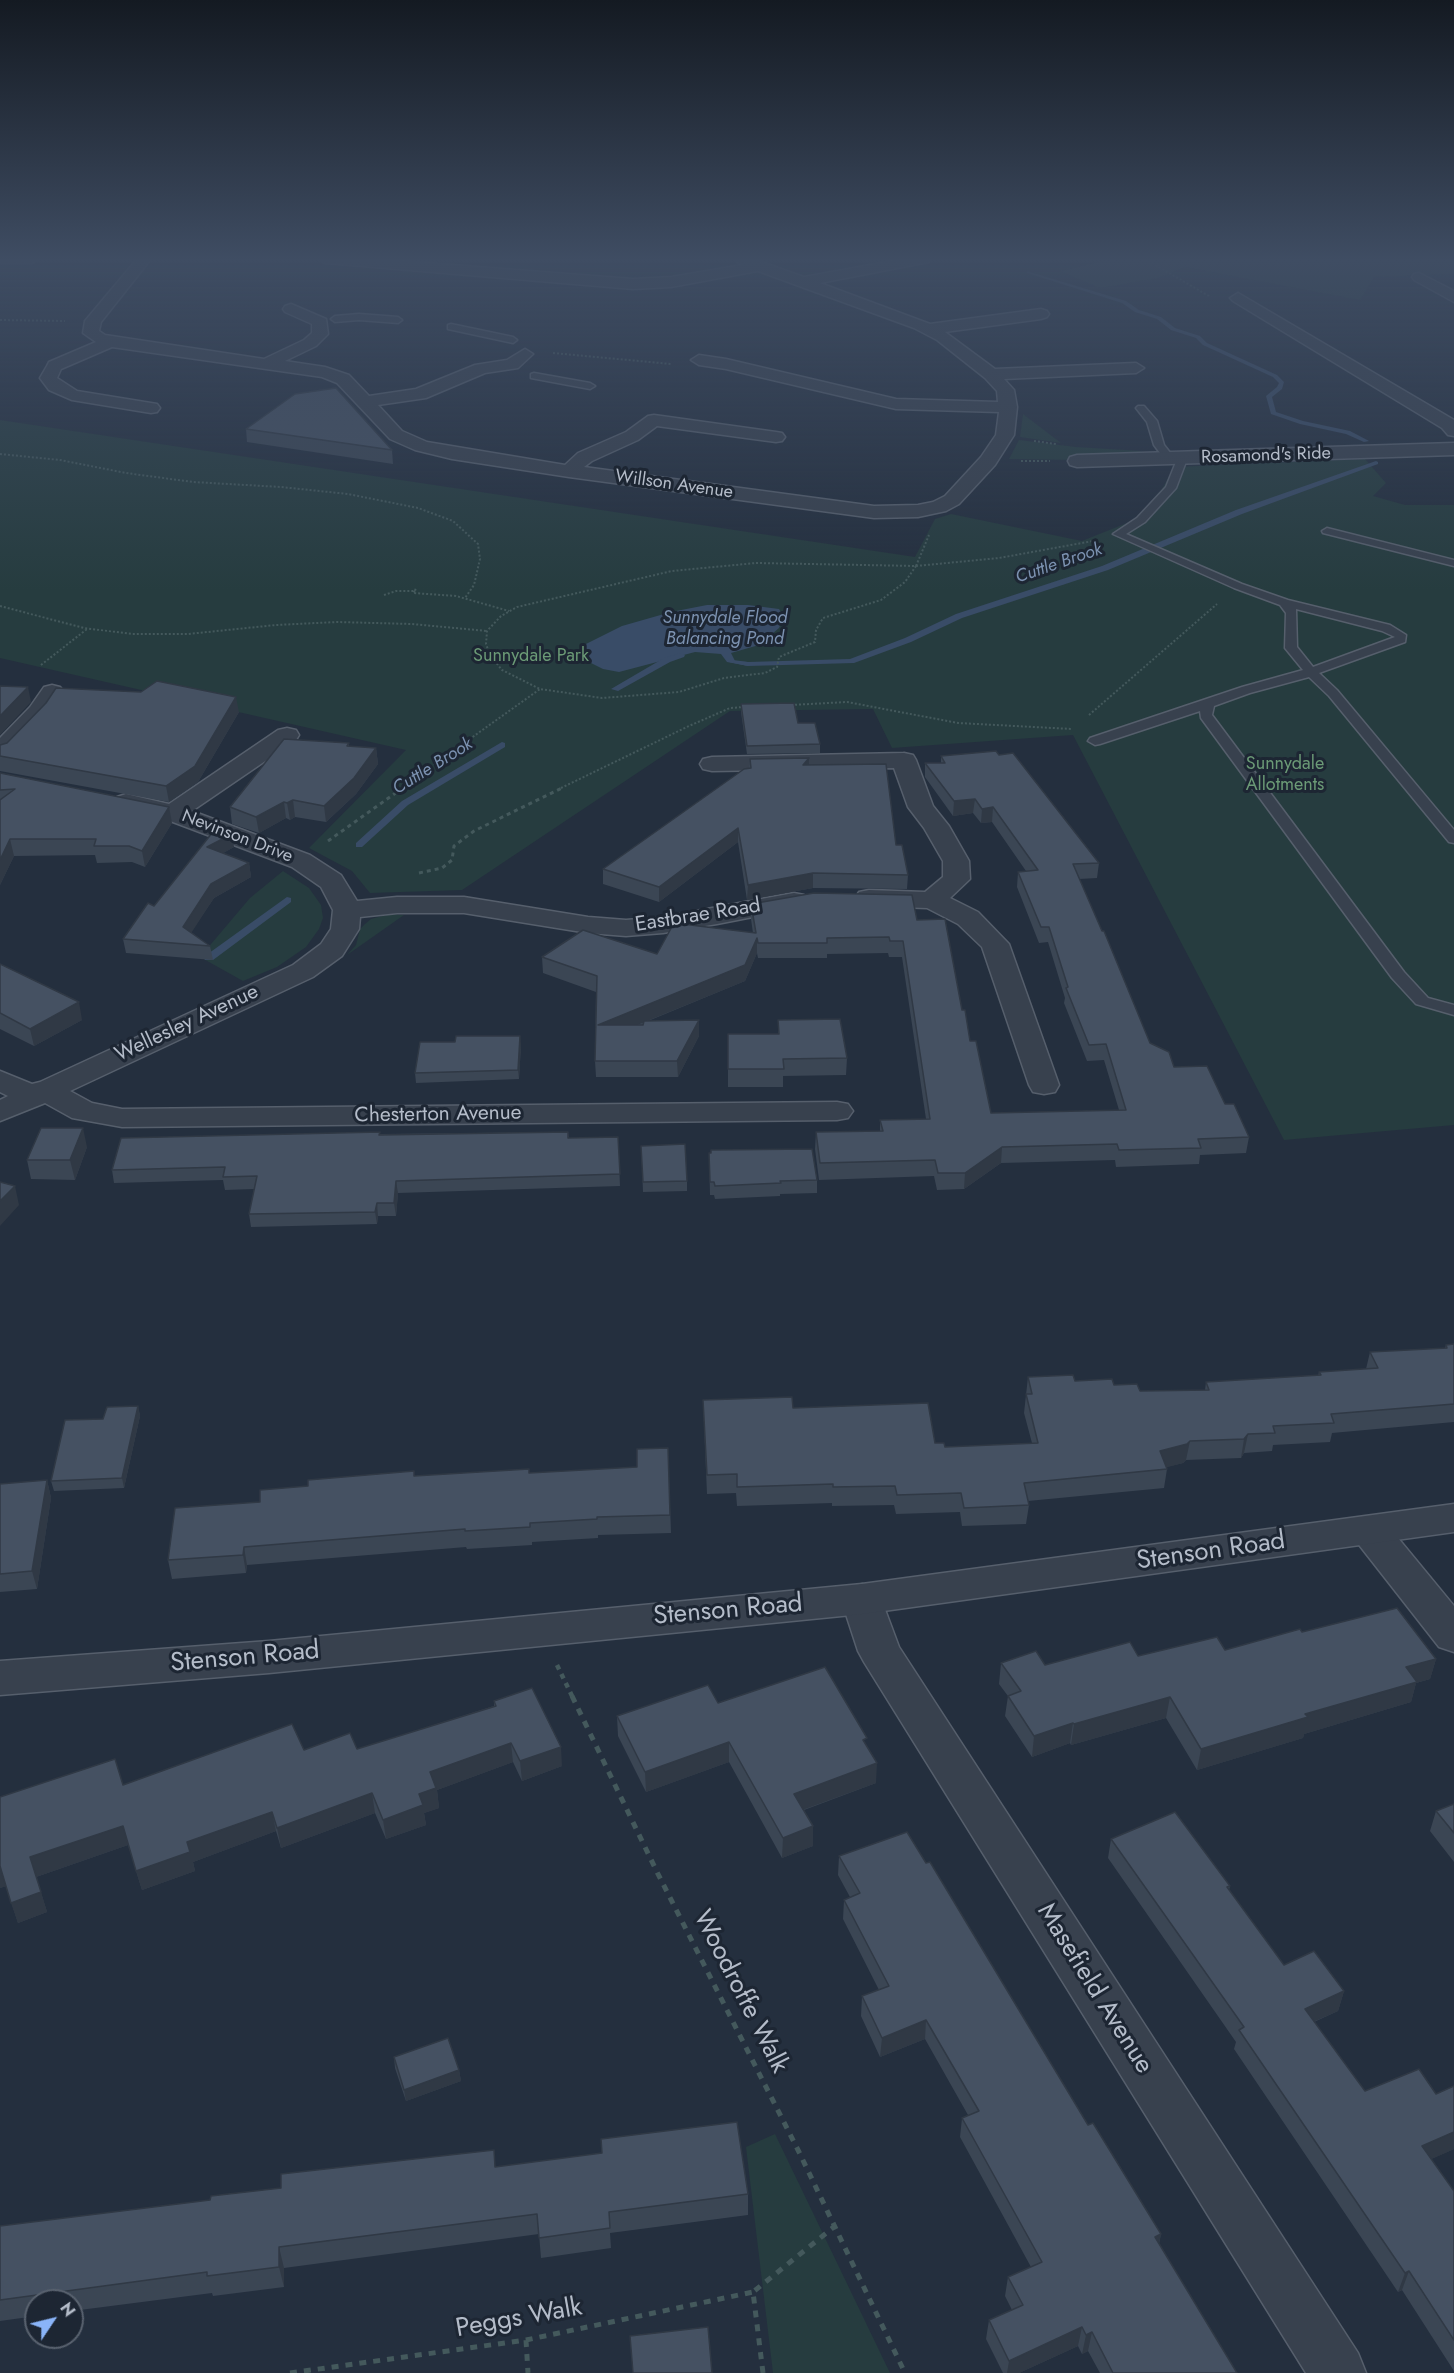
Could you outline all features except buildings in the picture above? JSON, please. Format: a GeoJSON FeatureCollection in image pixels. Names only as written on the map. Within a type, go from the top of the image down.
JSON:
{"type":"FeatureCollection","features":[{"type":"Feature","properties":{"kind":"street"},"geometry":{"type":"LineString","coordinates":[[53,370],[48,378],[55,386],[72,395],[151,408]]}},
{"type":"Feature","properties":{"kind":"street","name":"Willson Avenue"},"geometry":{"type":"LineString","coordinates":[[308,370],[325,372],[344,379],[396,435],[421,446],[568,471],[861,511],[893,513],[926,510],[948,503],[988,461],[1005,435],[1008,406]]}},
{"type":"Feature","properties":{"kind":"street"},"geometry":{"type":"LineString","coordinates":[[364,402],[420,394],[480,370]]}},
{"type":"Feature","properties":{"kind":"street"},"geometry":{"type":"LineString","coordinates":[[528,370],[534,376]]}},
{"type":"Feature","properties":{"kind":"street"},"geometry":{"type":"LineString","coordinates":[[754,370],[896,404],[1008,406],[1005,390],[985,370]]}},
{"type":"Feature","properties":{"kind":"street"},"geometry":{"type":"LineString","coordinates":[[991,374],[1094,370]]}},
{"type":"Feature","properties":{"kind":"street"},"geometry":{"type":"LineString","coordinates":[[1358,370],[1448,424],[1454,431]]}},
{"type":"Feature","properties":{"kind":"street"},"geometry":{"type":"LineString","coordinates":[[568,471],[585,456],[632,436],[654,420],[776,437]]}},
{"type":"Feature","properties":{"kind":"street","name":"Rosamond's Ride"},"geometry":{"type":"LineString","coordinates":[[1077,461],[1454,448]]}},
{"type":"Feature","properties":{"kind":"street"},"geometry":{"type":"LineString","coordinates":[[0,752],[39,712],[52,692]]}},
{"type":"Feature","properties":{"kind":"street"},"geometry":{"type":"LineString","coordinates":[[173,813],[287,735]]}},
{"type":"Feature","properties":{"kind":"street"},"geometry":{"type":"LineString","coordinates":[[712,764],[904,760],[921,807],[936,826],[956,861],[957,879],[932,900]]}},
{"type":"Feature","properties":{"kind":"street","name":"Nevinson Drive"},"geometry":{"type":"LineString","coordinates":[[106,798],[173,813],[301,861],[331,882],[341,895],[347,910]]}},
{"type":"Feature","properties":{"kind":"street","name":"Eastbrae Road"},"geometry":{"type":"LineString","coordinates":[[347,910],[397,905],[464,905],[588,925],[626,928],[663,925],[765,905],[833,898],[932,900],[968,918],[995,944],[1044,1085]]}},
{"type":"Feature","properties":{"kind":"street","name":"Wellesley Avenue"},"geometry":{"type":"LineString","coordinates":[[0,1112],[303,971],[332,950],[345,929],[347,910]]}},
{"type":"Feature","properties":{"kind":"street","name":"Chesterton Avenue"},"geometry":{"type":"LineString","coordinates":[[0,1080],[83,1111],[122,1118],[837,1111]]}},
{"type":"Feature","properties":{"kind":"street","name":"Stenson Road"},"geometry":{"type":"LineString","coordinates":[[0,1678],[269,1657],[862,1599],[1454,1518]]}},
{"type":"Feature","properties":{"kind":"street"},"geometry":{"type":"LineString","coordinates":[[1370,1531],[1454,1636]]}},
{"type":"Feature","properties":{"kind":"street","name":"Masefield Avenue"},"geometry":{"type":"LineString","coordinates":[[862,1599],[879,1652],[1338,2373]]}},
{"type":"Feature","properties":{"kind":"lane"},"geometry":{"type":"LineString","coordinates":[[534,376],[590,386]]}},
{"type":"Feature","properties":{"kind":"lane"},"geometry":{"type":"LineString","coordinates":[[559,381],[568,393]]}},
{"type":"Feature","properties":{"kind":"lane"},"geometry":{"type":"LineString","coordinates":[[1118,534],[1141,520],[1171,488],[1176,459],[1159,445],[1152,421],[1142,408]]}},
{"type":"Feature","properties":{"kind":"lane"},"geometry":{"type":"LineString","coordinates":[[1327,531],[1454,563]]}},
{"type":"Feature","properties":{"kind":"lane"},"geometry":{"type":"LineString","coordinates":[[1095,741],[1401,639],[1400,635],[1386,628],[1284,603],[1238,586],[1118,534]]}},
{"type":"Feature","properties":{"kind":"lane"},"geometry":{"type":"LineString","coordinates":[[1284,603],[1292,612],[1291,648],[1303,664],[1333,693],[1454,839]]}},
{"type":"Feature","properties":{"kind":"lane"},"geometry":{"type":"LineString","coordinates":[[1208,704],[1206,715],[1398,975],[1422,1001],[1454,1010]]}},
{"type":"Feature","properties":{"kind":"path"},"geometry":{"type":"LineString","coordinates":[[0,453],[60,460],[126,474],[193,482],[281,487],[348,494],[418,508],[453,521],[478,544],[480,559],[474,585],[465,598]]}},
{"type":"Feature","properties":{"kind":"path"},"geometry":{"type":"LineString","coordinates":[[988,461],[1077,461]]}},
{"type":"Feature","properties":{"kind":"path"},"geometry":{"type":"LineString","coordinates":[[916,566],[905,582],[881,600],[823,618],[816,630],[815,642],[780,657],[777,667],[765,673],[724,678],[679,692],[602,698],[540,689],[502,670],[489,655],[486,644],[487,631],[501,616],[536,601],[695,567],[756,563],[916,566],[999,558],[1075,545],[1118,534]]}},
{"type":"Feature","properties":{"kind":"path"},"geometry":{"type":"LineString","coordinates":[[1089,714],[1238,586]]}},
{"type":"Feature","properties":{"kind":"path"},"geometry":{"type":"LineString","coordinates":[[384,595],[415,589],[413,593],[444,594],[510,611]]}},
{"type":"Feature","properties":{"kind":"path"},"geometry":{"type":"LineString","coordinates":[[0,606],[88,628],[156,634],[337,622],[412,624],[487,631]]}},
{"type":"Feature","properties":{"kind":"path"},"geometry":{"type":"LineString","coordinates":[[52,692],[32,676],[39,667],[88,628]]}},
{"type":"Feature","properties":{"kind":"path"},"geometry":{"type":"LineString","coordinates":[[301,861],[540,689]]}},
{"type":"Feature","properties":{"kind":"path"},"geometry":{"type":"LineString","coordinates":[[1059,730],[1072,729],[1080,722]]}},
{"type":"Feature","properties":{"kind":"path","name":"Woodroffe Walk"},"geometry":{"type":"LineString","coordinates":[[540,1629],[658,1874],[799,2151],[905,2373]]}},
{"type":"Feature","properties":{"kind":"path"},"geometry":{"type":"LineString","coordinates":[[763,2373],[753,2292],[835,2226]]}},
{"type":"Feature","properties":{"kind":"path","name":"Peggs Walk"},"geometry":{"type":"LineString","coordinates":[[290,2373],[526,2340],[753,2292]]}},
{"type":"Feature","properties":{"kind":"path"},"geometry":{"type":"LineString","coordinates":[[526,2340],[528,2373]]}},
{"type":"Feature","properties":{"kind":"green space"},"geometry":{"type":"Polygon","coordinates":[[[1023,414],[1061,443],[1020,437],[1023,414]]]}},
{"type":"Feature","properties":{"kind":"green space","name":"Sunnydale Park"},"geometry":{"type":"Polygon","coordinates":[[[0,420],[915,557],[935,519],[951,514],[1082,541],[1132,521],[1154,504],[1174,467],[1365,459],[1386,483],[1373,496],[1405,505],[1454,505],[1454,1125],[1284,1140],[1073,735],[892,748],[873,709],[730,711],[462,890],[370,893],[352,871],[309,848],[406,750],[0,658],[0,420]]]}},
{"type":"Feature","properties":{"kind":"green space"},"geometry":{"type":"Polygon","coordinates":[[[1019,440],[1076,447],[1142,451],[1131,455],[1080,454],[1079,460],[1009,459],[1019,440]]]}},
{"type":"Feature","properties":{"kind":"green space"},"geometry":{"type":"Polygon","coordinates":[[[283,871],[309,888],[321,905],[323,918],[319,929],[306,947],[277,967],[243,981],[200,957],[250,898],[283,871]]]}},
{"type":"Feature","properties":{"kind":"green space"},"geometry":{"type":"Polygon","coordinates":[[[390,914],[404,915],[347,955],[356,945],[360,929],[365,924],[371,919],[390,914]]]}},
{"type":"Feature","properties":{"kind":"green space"},"geometry":{"type":"Polygon","coordinates":[[[775,2134],[890,2373],[773,2373],[746,2147],[775,2134]]]}},
{"type":"Feature","properties":{"kind":"water","name":"Sunnydale Flood Balancing Pond"},"geometry":{"type":"Polygon","coordinates":[[[707,605],[748,605],[779,609],[784,617],[779,628],[759,645],[731,653],[735,661],[748,662],[748,666],[727,662],[721,654],[695,652],[619,672],[603,669],[589,662],[584,655],[586,644],[622,626],[671,612],[707,605]]]}},
{"type":"Feature","properties":{"kind":"waterway","name":"Cuttle Brook"},"geometry":{"type":"LineString","coordinates":[[1261,370],[1275,376],[1282,383],[1280,388],[1269,396],[1273,413],[1302,423],[1348,432],[1366,441]]}},
{"type":"Feature","properties":{"kind":"waterway","name":"Cuttle Brook"},"geometry":{"type":"LineString","coordinates":[[733,662],[748,664],[851,661],[908,640],[959,616],[1105,568],[1239,512],[1376,463]]}},
{"type":"Feature","properties":{"kind":"waterway","name":"Cuttle Brook"},"geometry":{"type":"LineString","coordinates":[[615,689],[667,660],[681,655]]}},
{"type":"Feature","properties":{"kind":"waterway","name":"Cuttle Brook"},"geometry":{"type":"LineString","coordinates":[[359,845],[405,803],[502,745]]}},
{"type":"Feature","properties":{"kind":"waterway","name":"Cuttle Brook"},"geometry":{"type":"LineString","coordinates":[[209,958],[287,900]]}},
{"type":"Feature","properties":{"kind":"park label","name":"Sunnydale Allotments"},"geometry":{"type":"Point","coordinates":[1285,775]}}]}
